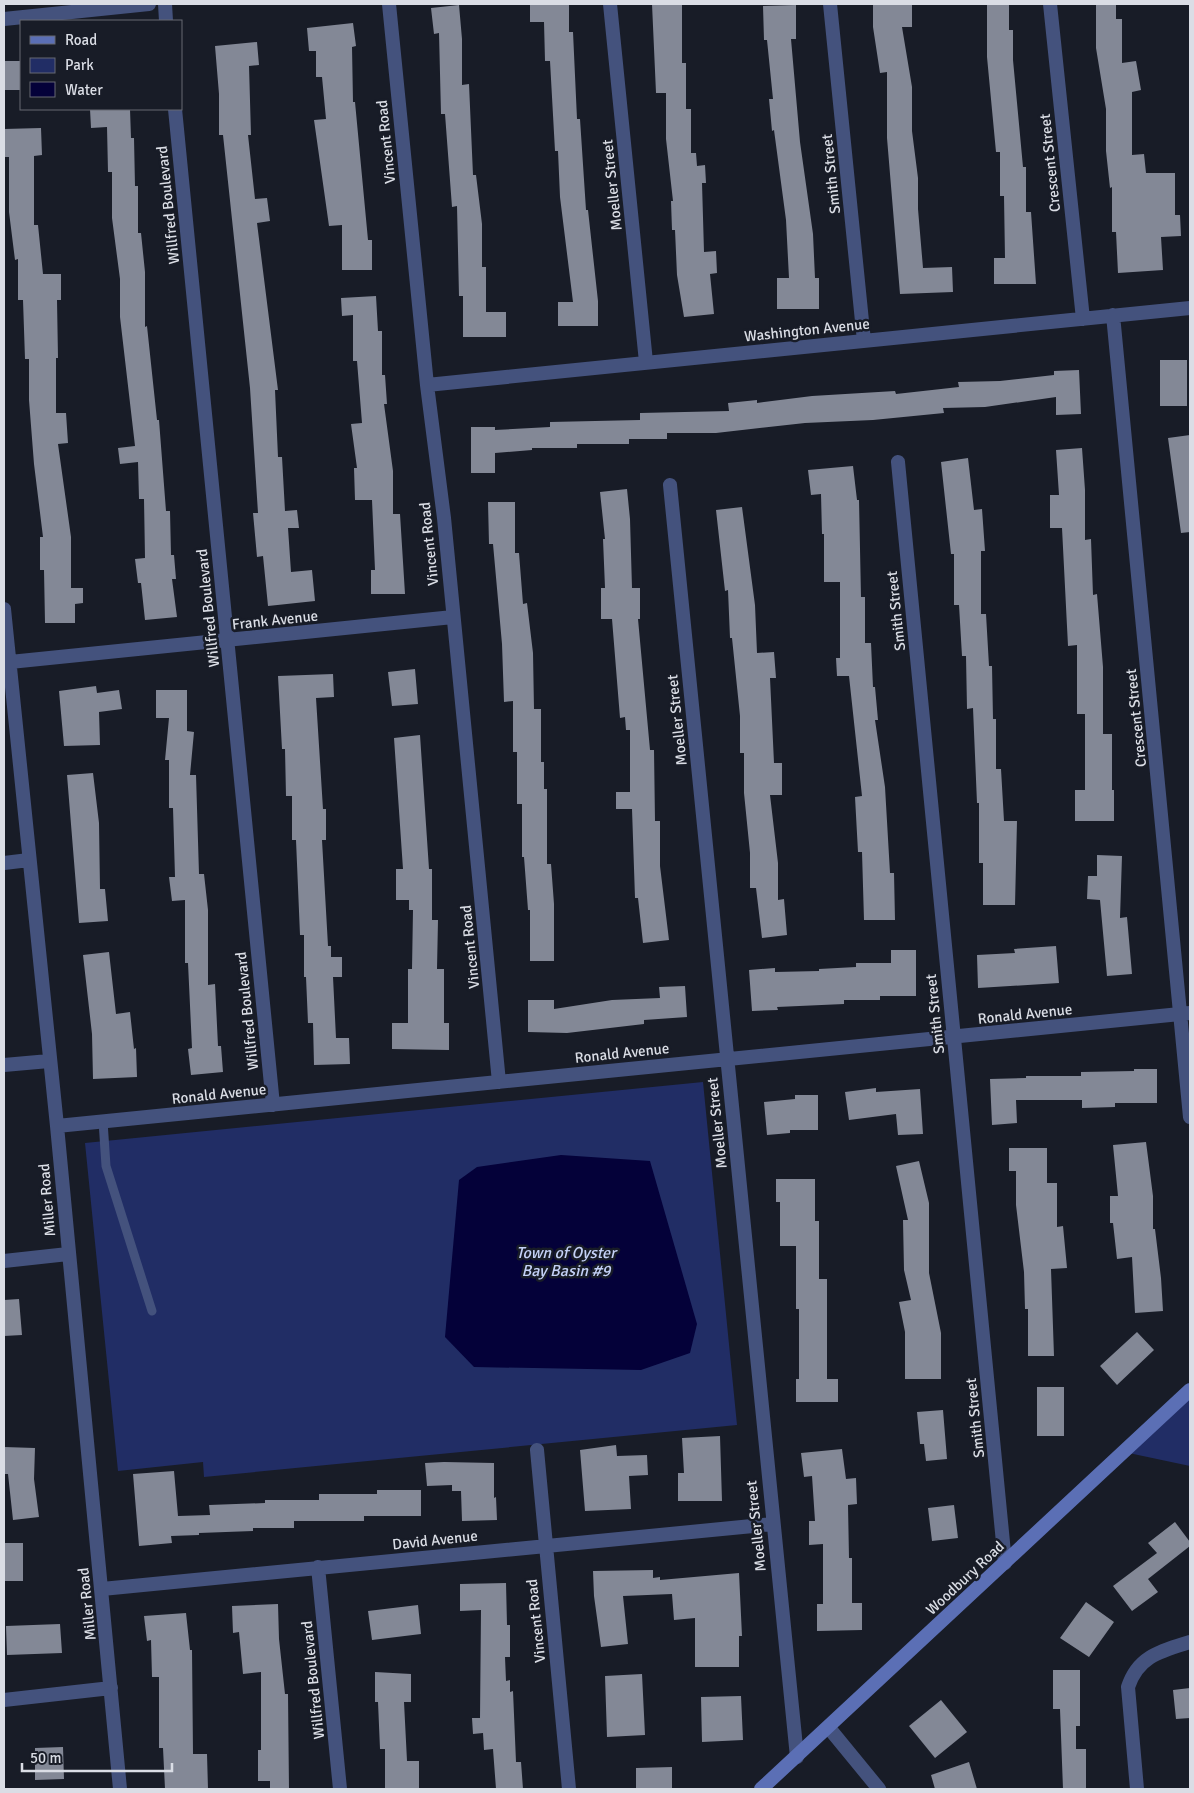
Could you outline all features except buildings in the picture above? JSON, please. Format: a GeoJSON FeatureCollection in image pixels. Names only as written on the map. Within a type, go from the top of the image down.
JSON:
{"type":"FeatureCollection","features":[{"type":"Feature","properties":{"kind":"main road","name":"Woodbury Road"},"geometry":{"type":"LineString","coordinates":[[761,1789],[829,1728],[1190,1390]]}},
{"type":"Feature","properties":{"kind":"street"},"geometry":{"type":"LineString","coordinates":[[4,19],[149,4]]}},
{"type":"Feature","properties":{"kind":"street"},"geometry":{"type":"LineString","coordinates":[[165,4],[166,20]]}},
{"type":"Feature","properties":{"kind":"street","name":"Vincent Road"},"geometry":{"type":"LineString","coordinates":[[388,4],[453,618],[499,1082]]}},
{"type":"Feature","properties":{"kind":"street","name":"Moeller Street"},"geometry":{"type":"LineString","coordinates":[[610,4],[646,362]]}},
{"type":"Feature","properties":{"kind":"street","name":"Smith Street"},"geometry":{"type":"LineString","coordinates":[[830,4],[864,341]]}},
{"type":"Feature","properties":{"kind":"street","name":"Crescent Street"},"geometry":{"type":"LineString","coordinates":[[1050,4],[1083,319]]}},
{"type":"Feature","properties":{"kind":"street","name":"Willfred Boulevard"},"geometry":{"type":"LineString","coordinates":[[175,110],[273,1105]]}},
{"type":"Feature","properties":{"kind":"street","name":"Washington Avenue"},"geometry":{"type":"LineString","coordinates":[[427,385],[1190,308]]}},
{"type":"Feature","properties":{"kind":"street","name":"Crescent Street"},"geometry":{"type":"LineString","coordinates":[[1113,316],[1186,1014],[1190,1117]]}},
{"type":"Feature","properties":{"kind":"street","name":"Smith Street"},"geometry":{"type":"LineString","coordinates":[[898,462],[1005,1563]]}},
{"type":"Feature","properties":{"kind":"street","name":"Moeller Street"},"geometry":{"type":"LineString","coordinates":[[670,485],[772,1524],[797,1757]]}},
{"type":"Feature","properties":{"kind":"street","name":"Miller Road"},"geometry":{"type":"LineString","coordinates":[[4,611],[57,1126],[120,1789]]}},
{"type":"Feature","properties":{"kind":"street","name":"Frank Avenue"},"geometry":{"type":"LineString","coordinates":[[10,662],[453,618]]}},
{"type":"Feature","properties":{"kind":"street"},"geometry":{"type":"LineString","coordinates":[[4,863],[29,860]]}},
{"type":"Feature","properties":{"kind":"street","name":"Ronald Avenue"},"geometry":{"type":"LineString","coordinates":[[57,1126],[1186,1014]]}},
{"type":"Feature","properties":{"kind":"street"},"geometry":{"type":"LineString","coordinates":[[4,1065],[49,1061]]}},
{"type":"Feature","properties":{"kind":"street"},"geometry":{"type":"LineString","coordinates":[[4,1261],[68,1254]]}},
{"type":"Feature","properties":{"kind":"street","name":"Vincent Road"},"geometry":{"type":"LineString","coordinates":[[537,1450],[569,1789]]}},
{"type":"Feature","properties":{"kind":"street","name":"David Avenue"},"geometry":{"type":"LineString","coordinates":[[102,1589],[772,1524]]}},
{"type":"Feature","properties":{"kind":"street","name":"Willfred Boulevard"},"geometry":{"type":"LineString","coordinates":[[318,1567],[340,1789]]}},
{"type":"Feature","properties":{"kind":"street"},"geometry":{"type":"LineString","coordinates":[[1137,1789],[1128,1687],[1133,1672],[1141,1662],[1190,1642]]}},
{"type":"Feature","properties":{"kind":"street"},"geometry":{"type":"LineString","coordinates":[[4,1700],[111,1688]]}},
{"type":"Feature","properties":{"kind":"street"},"geometry":{"type":"LineString","coordinates":[[829,1728],[879,1789]]}},
{"type":"Feature","properties":{"kind":"lane"},"geometry":{"type":"LineString","coordinates":[[102,1121],[106,1166],[152,1311]]}},
{"type":"Feature","properties":{"kind":"green space"},"geometry":{"type":"Polygon","coordinates":[[[703,1082],[737,1425],[204,1477],[203,1462],[118,1471],[85,1143],[703,1082]]]}},
{"type":"Feature","properties":{"kind":"green space"},"geometry":{"type":"Polygon","coordinates":[[[1190,1390],[1190,1466],[1124,1452],[1190,1390]]]}},
{"type":"Feature","properties":{"kind":"water","name":"Town of Oyster Bay Basin #9"},"geometry":{"type":"Polygon","coordinates":[[[561,1155],[650,1161],[697,1324],[690,1353],[641,1370],[474,1367],[445,1337],[459,1180],[477,1167],[561,1155]]]}}]}
